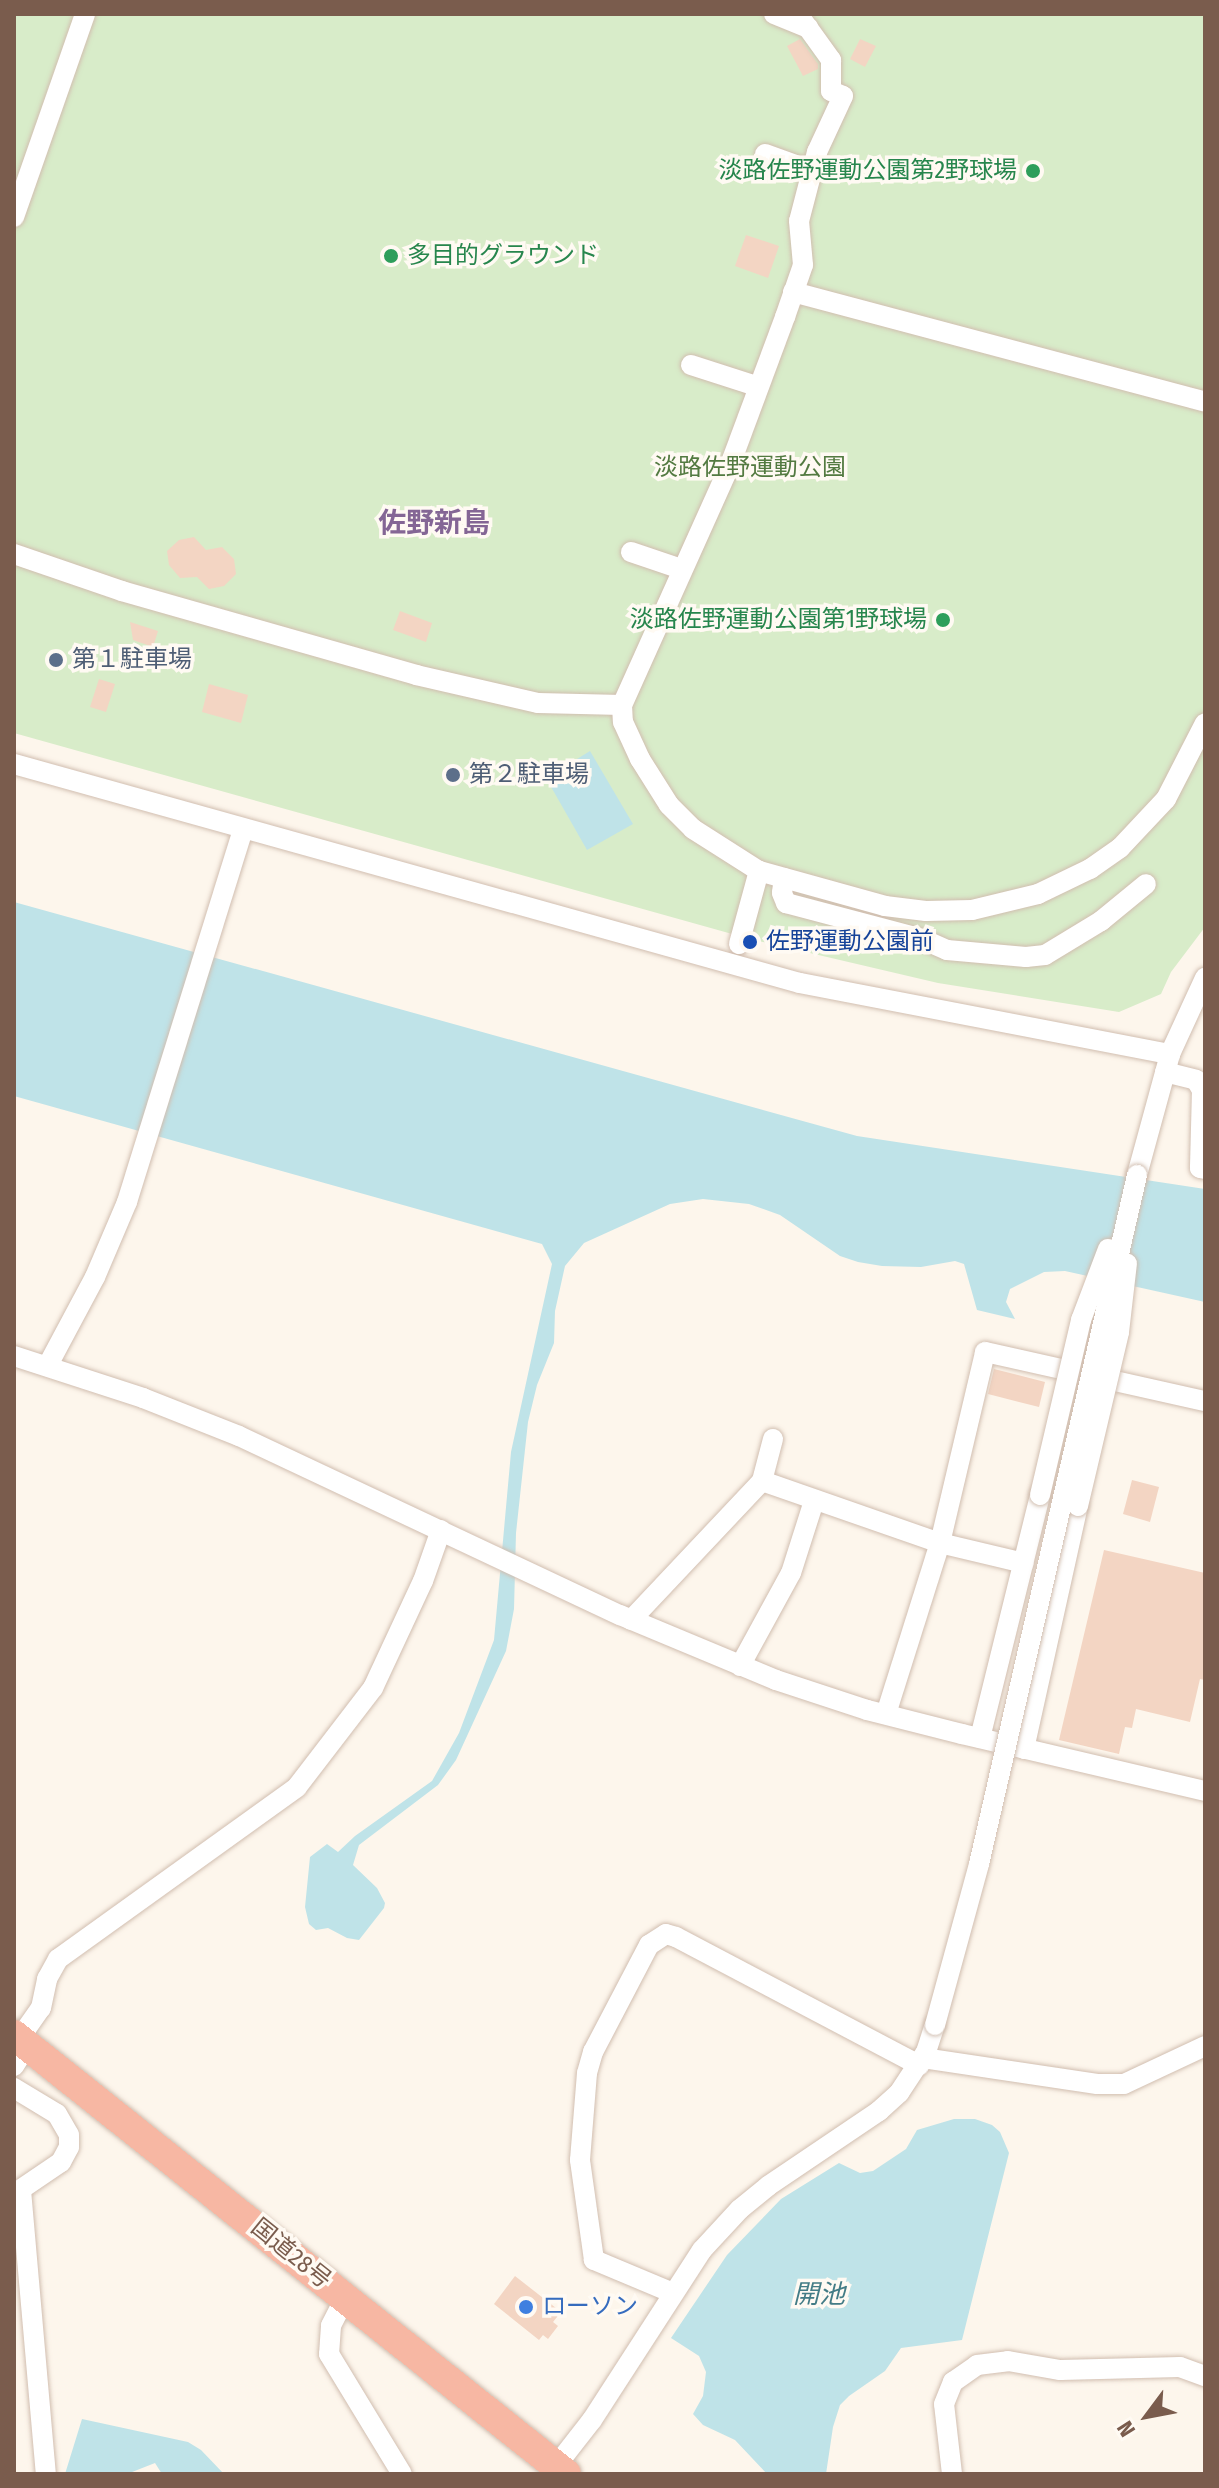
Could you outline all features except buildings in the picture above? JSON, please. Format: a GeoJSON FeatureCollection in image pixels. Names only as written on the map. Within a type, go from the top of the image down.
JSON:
{"type":"FeatureCollection","features":[{"type":"Feature","properties":{"kind":"highway","name":"国道28号"},"geometry":{"type":"LineString","coordinates":[[19,2046],[561,2470]]}},
{"type":"Feature","properties":{"kind":"street"},"geometry":{"type":"LineString","coordinates":[[14,217],[85,14]]}},
{"type":"Feature","properties":{"kind":"street"},"geometry":{"type":"LineString","coordinates":[[774,14],[803,21],[831,60],[831,91],[843,96],[812,171],[799,221],[803,265],[759,387],[730,465],[622,705],[623,722],[640,759],[669,805],[712,843],[759,871],[885,906],[916,910],[972,910],[1016,902],[1070,879],[1120,848],[1166,799],[1198,758],[1205,723]]}},
{"type":"Feature","properties":{"kind":"street"},"geometry":{"type":"LineString","coordinates":[[765,154],[812,171]]}},
{"type":"Feature","properties":{"kind":"street"},"geometry":{"type":"LineString","coordinates":[[793,292],[1205,402]]}},
{"type":"Feature","properties":{"kind":"street"},"geometry":{"type":"LineString","coordinates":[[691,365],[759,387]]}},
{"type":"Feature","properties":{"kind":"street"},"geometry":{"type":"LineString","coordinates":[[631,552],[681,569]]}},
{"type":"Feature","properties":{"kind":"street"},"geometry":{"type":"LineString","coordinates":[[14,554],[122,591],[416,675],[538,703],[622,705]]}},
{"type":"Feature","properties":{"kind":"street"},"geometry":{"type":"LineString","coordinates":[[14,764],[800,983],[1168,1063],[1196,1080],[1202,1090],[1200,1168],[1205,1169]]}},
{"type":"Feature","properties":{"kind":"street"},"geometry":{"type":"LineString","coordinates":[[48,1365],[105,1256],[148,1135],[243,829]]}},
{"type":"Feature","properties":{"kind":"street"},"geometry":{"type":"LineString","coordinates":[[739,944],[759,871]]}},
{"type":"Feature","properties":{"kind":"street"},"geometry":{"type":"LineString","coordinates":[[784,878],[782,893],[786,903],[922,939],[947,950],[1036,957],[1045,955],[1101,921],[1146,884]]}},
{"type":"Feature","properties":{"kind":"street"},"geometry":{"type":"LineString","coordinates":[[561,2470],[702,2250],[740,2209],[879,2111],[921,2062],[935,2025],[979,1864],[1137,1175],[1168,1063],[1205,978]]}},
{"type":"Feature","properties":{"kind":"street"},"geometry":{"type":"LineString","coordinates":[[980,1738],[1081,1320],[1137,1175]]}},
{"type":"Feature","properties":{"kind":"street"},"geometry":{"type":"LineString","coordinates":[[1024,1749],[1119,1332],[1137,1175]]}},
{"type":"Feature","properties":{"kind":"street"},"geometry":{"type":"LineString","coordinates":[[886,1714],[940,1543],[985,1352],[1205,1401]]}},
{"type":"Feature","properties":{"kind":"street"},"geometry":{"type":"LineString","coordinates":[[14,1356],[48,1365],[239,1436],[631,1620],[740,1666],[886,1714],[1205,1791]]}},
{"type":"Feature","properties":{"kind":"street"},"geometry":{"type":"LineString","coordinates":[[631,1620],[762,1481],[773,1439]]}},
{"type":"Feature","properties":{"kind":"street"},"geometry":{"type":"LineString","coordinates":[[762,1481],[940,1543],[1024,1563]]}},
{"type":"Feature","properties":{"kind":"street"},"geometry":{"type":"LineString","coordinates":[[740,1666],[791,1573],[814,1501]]}},
{"type":"Feature","properties":{"kind":"street"},"geometry":{"type":"LineString","coordinates":[[19,2046],[41,2008],[47,1979],[58,1959],[297,1787],[373,1688],[423,1581],[441,1530]]}},
{"type":"Feature","properties":{"kind":"street"},"geometry":{"type":"LineString","coordinates":[[673,2293],[594,2260],[580,2160],[587,2073],[593,2052],[649,1945],[666,1934],[921,2062],[1116,2085],[1145,2077],[1205,2046]]}},
{"type":"Feature","properties":{"kind":"street"},"geometry":{"type":"LineString","coordinates":[[14,2088],[57,2114],[69,2135],[69,2147],[61,2162],[17,2192],[33,2289],[46,2474]]}},
{"type":"Feature","properties":{"kind":"street"},"geometry":{"type":"LineString","coordinates":[[345,2298],[331,2326],[329,2354],[402,2474]]}},
{"type":"Feature","properties":{"kind":"street"},"geometry":{"type":"LineString","coordinates":[[952,2474],[944,2404],[953,2382],[977,2365],[1008,2361],[1060,2370],[1173,2367],[1205,2376]]}},
{"type":"Feature","properties":{"kind":"green space","name":"淡路佐野運動公園"},"geometry":{"type":"Polygon","coordinates":[[[14,14],[1205,14],[1205,927],[1171,972],[1161,994],[1119,1012],[938,983],[750,939],[14,733],[14,14]]]}},
{"type":"Feature","properties":{"kind":"water"},"geometry":{"type":"Polygon","coordinates":[[[590,751],[633,824],[587,850],[546,778],[590,751]]]}},
{"type":"Feature","properties":{"kind":"water"},"geometry":{"type":"Polygon","coordinates":[[[14,902],[857,1136],[1205,1189],[1205,1302],[1065,1271],[1044,1272],[1010,1289],[1006,1302],[1015,1319],[977,1310],[964,1264],[955,1261],[921,1267],[858,1262],[840,1256],[780,1215],[749,1204],[703,1199],[670,1204],[584,1243],[565,1266],[555,1311],[554,1343],[537,1385],[528,1422],[516,1533],[514,1609],[506,1651],[456,1760],[438,1785],[359,1845],[353,1865],[377,1888],[385,1903],[384,1908],[359,1940],[347,1938],[328,1928],[316,1930],[309,1924],[305,1907],[310,1857],[327,1844],[338,1852],[355,1836],[432,1781],[459,1733],[494,1640],[511,1452],[552,1264],[542,1244],[14,1096],[14,902]]]}},
{"type":"Feature","properties":{"kind":"water","name":"開池"},"geometry":{"type":"Polygon","coordinates":[[[954,2119],[975,2119],[992,2125],[1000,2132],[1009,2153],[962,2340],[901,2348],[885,2371],[849,2396],[840,2405],[833,2427],[826,2474],[767,2474],[735,2440],[703,2425],[693,2414],[703,2396],[706,2372],[699,2356],[671,2338],[727,2255],[781,2199],[839,2163],[860,2173],[873,2171],[906,2149],[917,2130],[954,2119]]]}},
{"type":"Feature","properties":{"kind":"water"},"geometry":{"type":"Polygon","coordinates":[[[82,2419],[188,2442],[201,2450],[224,2474],[162,2474],[155,2463],[127,2474],[65,2474],[82,2419]]]}},
{"type":"Feature","properties":{"kind":"place","name":"淡路佐野運動公園第2野球場"},"geometry":{"type":"Point","coordinates":[1033,171]}},
{"type":"Feature","properties":{"kind":"place","name":"多目的グラウンド"},"geometry":{"type":"Point","coordinates":[391,256]}},
{"type":"Feature","properties":{"kind":"place","name":"淡路佐野運動公園第1野球場"},"geometry":{"type":"Point","coordinates":[943,620]}},
{"type":"Feature","properties":{"kind":"place","name":"第１駐車場"},"geometry":{"type":"Point","coordinates":[56,660]}},
{"type":"Feature","properties":{"kind":"place","name":"第２駐車場"},"geometry":{"type":"Point","coordinates":[453,775]}},
{"type":"Feature","properties":{"kind":"place","name":"佐野運動公園前"},"geometry":{"type":"Point","coordinates":[750,942]}},
{"type":"Feature","properties":{"kind":"place","name":"ローソン"},"geometry":{"type":"Point","coordinates":[526,2307]}},
{"type":"Feature","properties":{"kind":"district","name":"佐野新島"},"geometry":{"type":"Point","coordinates":[434,523]}}]}
